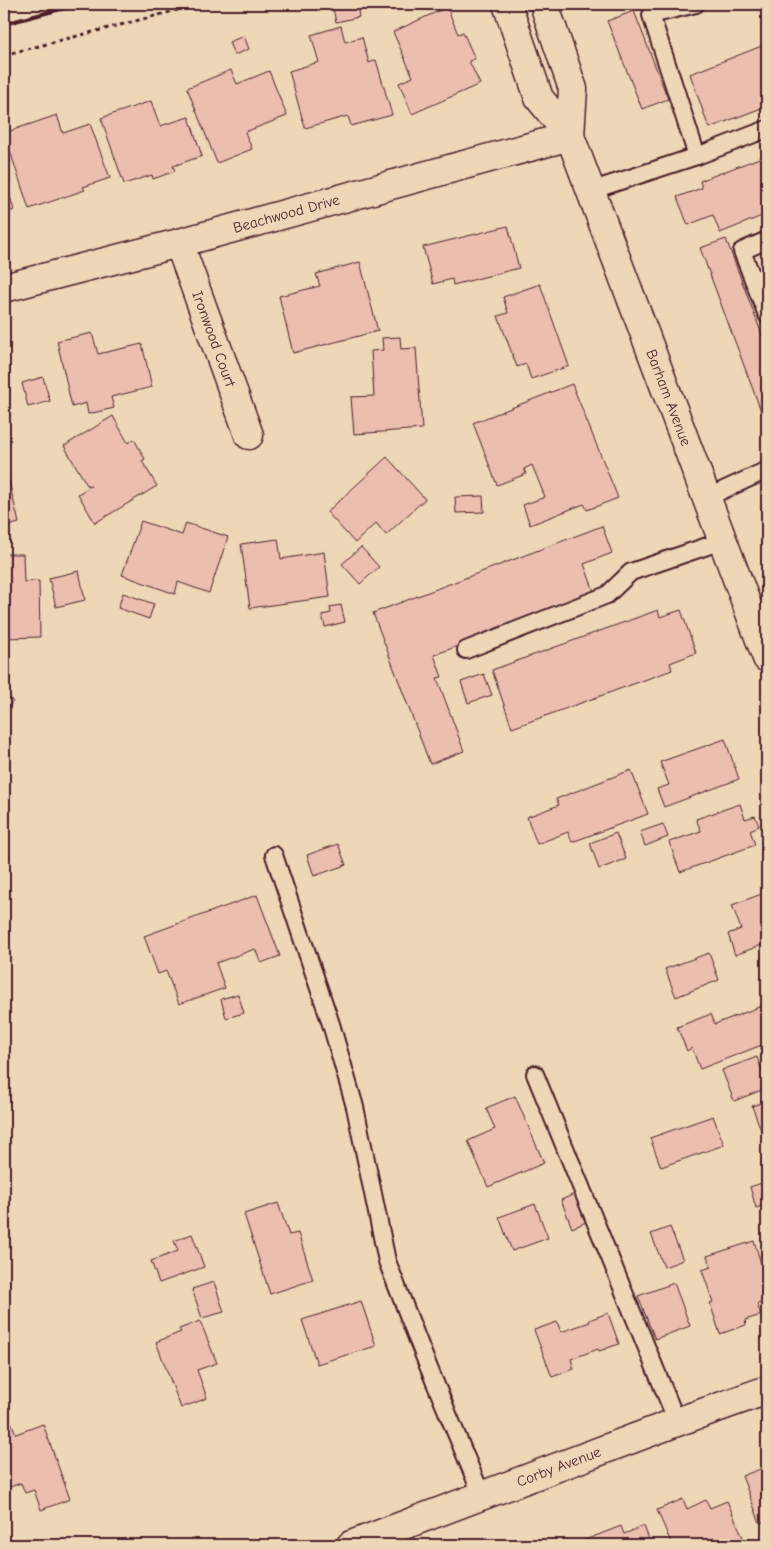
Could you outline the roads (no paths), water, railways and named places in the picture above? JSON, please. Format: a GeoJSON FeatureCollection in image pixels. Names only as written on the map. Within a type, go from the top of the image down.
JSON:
{"type":"FeatureCollection","features":[{"type":"Feature","properties":{"kind":"street","name":"Barham Avenue"},"geometry":{"type":"LineString","coordinates":[[507,4],[539,98],[570,136],[767,658]]}},
{"type":"Feature","properties":{"kind":"street","name":"Barham Avenue"},"geometry":{"type":"LineString","coordinates":[[544,4],[573,89],[570,136]]}},
{"type":"Feature","properties":{"kind":"street","name":"Beachwood Drive"},"geometry":{"type":"LineString","coordinates":[[4,288],[179,243],[570,136]]}},
{"type":"Feature","properties":{"kind":"street","name":"Ironwood Court"},"geometry":{"type":"LineString","coordinates":[[179,243],[249,435]]}},
{"type":"Feature","properties":{"kind":"street","name":"Corby Avenue"},"geometry":{"type":"LineString","coordinates":[[351,1545],[767,1390]]}},
{"type":"Feature","properties":{"kind":"lane"},"geometry":{"type":"LineString","coordinates":[[696,4],[652,15],[698,156]]}},
{"type":"Feature","properties":{"kind":"lane"},"geometry":{"type":"LineString","coordinates":[[590,191],[698,156],[767,129]]}},
{"type":"Feature","properties":{"kind":"lane"},"geometry":{"type":"LineString","coordinates":[[767,240],[742,252],[767,315]]}},
{"type":"Feature","properties":{"kind":"lane"},"geometry":{"type":"LineString","coordinates":[[706,498],[767,470]]}},
{"type":"Feature","properties":{"kind":"lane"},"geometry":{"type":"LineString","coordinates":[[466,650],[607,595],[631,572],[722,542]]}},
{"type":"Feature","properties":{"kind":"lane"},"geometry":{"type":"LineString","coordinates":[[274,855],[331,1024],[355,1107],[387,1261],[482,1496]]}},
{"type":"Feature","properties":{"kind":"lane"},"geometry":{"type":"LineString","coordinates":[[535,1074],[678,1422]]}},
{"type":"Feature","properties":{"kind":"railway"},"geometry":{"type":"LineString","coordinates":[[4,24],[80,4]]}}]}
